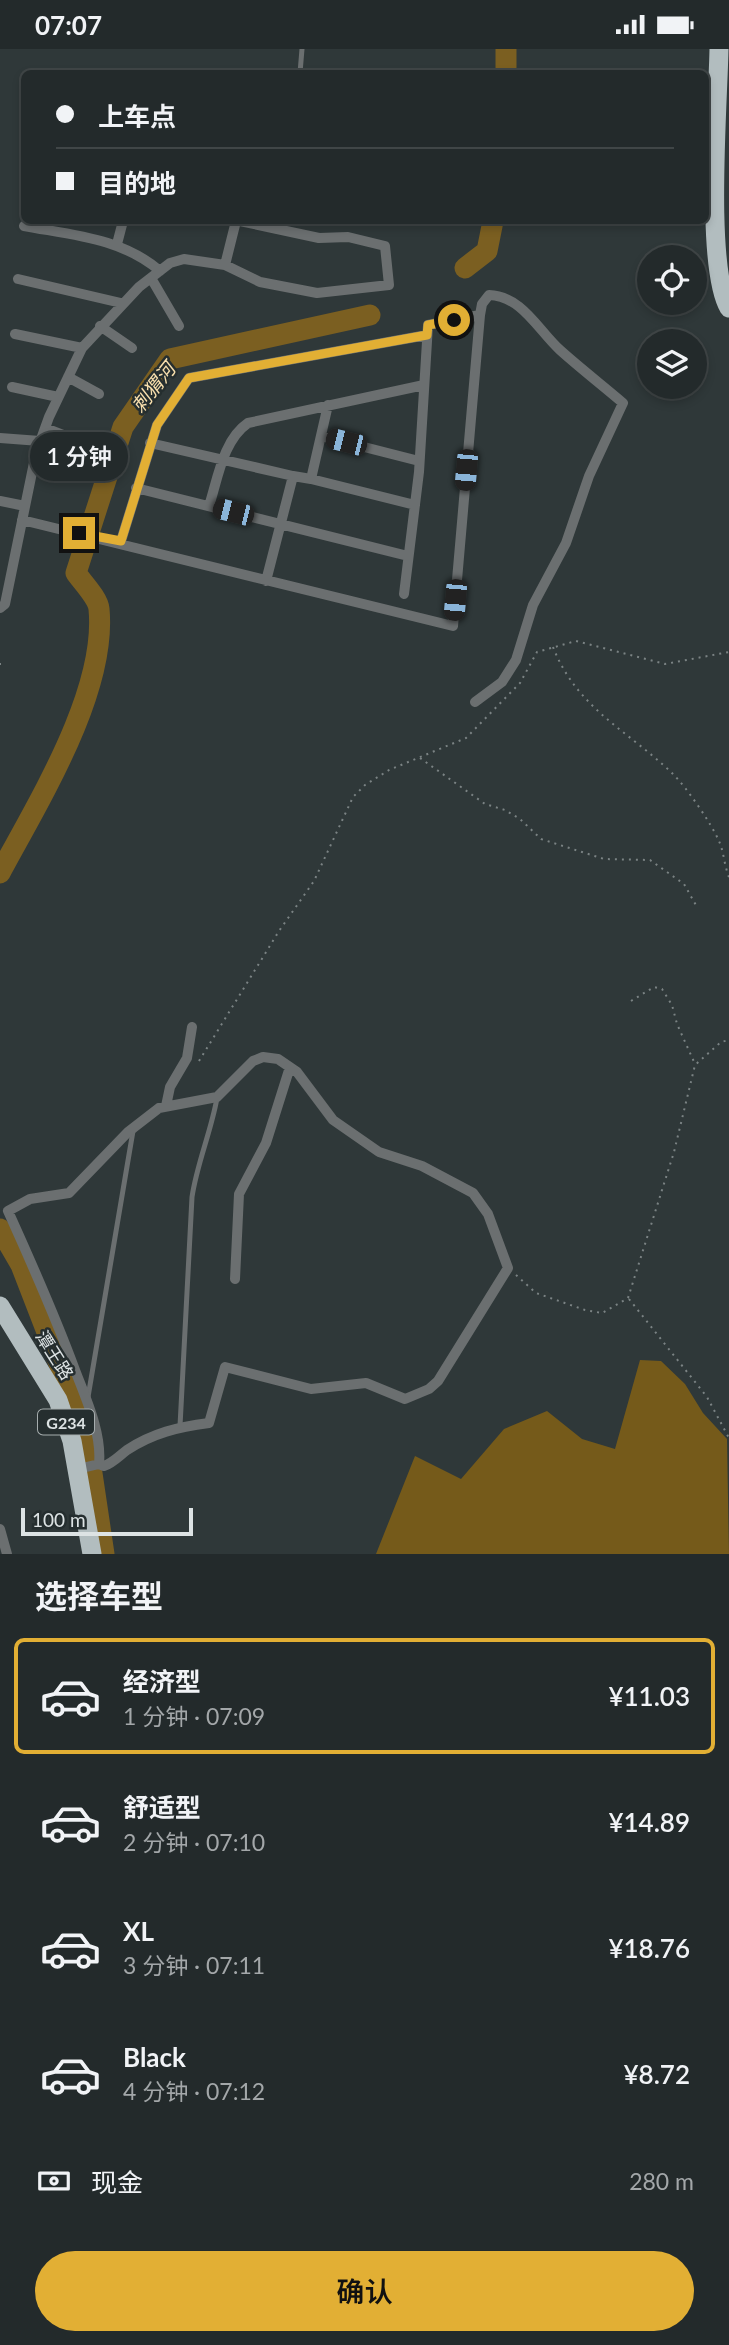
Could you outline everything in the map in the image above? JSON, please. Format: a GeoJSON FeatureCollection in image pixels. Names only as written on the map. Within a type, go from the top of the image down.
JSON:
{"type":"FeatureCollection","features":[{"type":"Feature","properties":{"kind":"highway"},"geometry":{"type":"LineString","coordinates":[[719,49],[716,251],[720,288],[729,308]]}},
{"type":"Feature","properties":{"kind":"highway","name":"潭王路"},"geometry":{"type":"LineString","coordinates":[[0,1305],[58,1400],[78,1469],[92,1554]]}},
{"type":"Feature","properties":{"kind":"street"},"geometry":{"type":"LineString","coordinates":[[117,244],[122,224]]}},
{"type":"Feature","properties":{"kind":"street"},"geometry":{"type":"LineString","coordinates":[[225,265],[237,224]]}},
{"type":"Feature","properties":{"kind":"street"},"geometry":{"type":"LineString","coordinates":[[0,608],[5,604],[44,428],[82,348],[121,303],[170,263],[184,259],[225,265],[260,282],[317,293],[389,285],[385,246],[348,237],[319,238],[252,224]]}},
{"type":"Feature","properties":{"kind":"street"},"geometry":{"type":"LineString","coordinates":[[24,226],[117,244],[142,256],[156,274],[179,326]]}},
{"type":"Feature","properties":{"kind":"street"},"geometry":{"type":"LineString","coordinates":[[18,279],[121,303]]}},
{"type":"Feature","properties":{"kind":"street"},"geometry":{"type":"LineString","coordinates":[[22,520],[121,541],[453,626],[480,314],[482,304],[489,295],[503,295],[531,317],[558,348],[622,403],[589,476],[566,544],[533,605],[516,660],[502,682],[475,702]]}},
{"type":"Feature","properties":{"kind":"street"},"geometry":{"type":"LineString","coordinates":[[404,594],[419,461],[428,325],[480,314]]}},
{"type":"Feature","properties":{"kind":"street"},"geometry":{"type":"LineString","coordinates":[[100,326],[132,348]]}},
{"type":"Feature","properties":{"kind":"street"},"geometry":{"type":"LineString","coordinates":[[15,334],[82,348]]}},
{"type":"Feature","properties":{"kind":"street"},"geometry":{"type":"LineString","coordinates":[[121,541],[157,425],[189,378],[427,335]]}},
{"type":"Feature","properties":{"kind":"street"},"geometry":{"type":"LineString","coordinates":[[68,377],[99,394]]}},
{"type":"Feature","properties":{"kind":"street"},"geometry":{"type":"LineString","coordinates":[[209,506],[223,460],[238,430],[248,423],[424,385]]}},
{"type":"Feature","properties":{"kind":"street"},"geometry":{"type":"LineString","coordinates":[[12,387],[58,397]]}},
{"type":"Feature","properties":{"kind":"street"},"geometry":{"type":"LineString","coordinates":[[311,479],[328,405]]}},
{"type":"Feature","properties":{"kind":"street"},"geometry":{"type":"LineString","coordinates":[[44,428],[81,442]]}},
{"type":"Feature","properties":{"kind":"street"},"geometry":{"type":"LineString","coordinates":[[321,436],[419,461]]}},
{"type":"Feature","properties":{"kind":"street"},"geometry":{"type":"LineString","coordinates":[[0,438],[40,441]]}},
{"type":"Feature","properties":{"kind":"street"},"geometry":{"type":"LineString","coordinates":[[150,443],[415,505]]}},
{"type":"Feature","properties":{"kind":"street"},"geometry":{"type":"LineString","coordinates":[[267,580],[293,476]]}},
{"type":"Feature","properties":{"kind":"street"},"geometry":{"type":"LineString","coordinates":[[136,488],[408,556]]}},
{"type":"Feature","properties":{"kind":"street"},"geometry":{"type":"LineString","coordinates":[[0,501],[25,506]]}},
{"type":"Feature","properties":{"kind":"street"},"geometry":{"type":"LineString","coordinates":[[166,1106],[170,1087],[187,1058],[192,1027]]}},
{"type":"Feature","properties":{"kind":"street"},"geometry":{"type":"LineString","coordinates":[[78,1469],[111,1464],[144,1440],[180,1426],[209,1423],[225,1367],[311,1389],[366,1383],[405,1399],[429,1389],[450,1364],[466,1331],[508,1268],[488,1214],[473,1193],[422,1166],[379,1152],[333,1120],[297,1072],[278,1059],[263,1057],[253,1061],[217,1097],[166,1106],[133,1128],[69,1193],[30,1199],[5,1213],[48,1297],[87,1404],[100,1450],[99,1464]]}},
{"type":"Feature","properties":{"kind":"street"},"geometry":{"type":"LineString","coordinates":[[235,1279],[239,1194],[266,1143],[290,1067]]}},
{"type":"Feature","properties":{"kind":"street"},"geometry":{"type":"LineString","coordinates":[[0,1529],[7,1554]]}},
{"type":"Feature","properties":{"kind":"lane"},"geometry":{"type":"LineString","coordinates":[[300,70],[302,49]]}},
{"type":"Feature","properties":{"kind":"lane"},"geometry":{"type":"LineString","coordinates":[[180,1426],[192,1197],[197,1164],[213,1123],[217,1097]]}},
{"type":"Feature","properties":{"kind":"lane"},"geometry":{"type":"LineString","coordinates":[[87,1404],[133,1128]]}},
{"type":"Feature","properties":{"kind":"path"},"geometry":{"type":"LineString","coordinates":[[197,1065],[279,931],[314,881],[353,797],[365,785],[418,757],[466,738],[520,683],[537,652],[552,645],[576,641],[665,664],[729,652]]}},
{"type":"Feature","properties":{"kind":"path"},"geometry":{"type":"LineString","coordinates":[[552,645],[562,669],[608,723],[676,776],[720,842],[723,863],[729,877]]}},
{"type":"Feature","properties":{"kind":"path"},"geometry":{"type":"LineString","coordinates":[[0,663],[0,668]]}},
{"type":"Feature","properties":{"kind":"path"},"geometry":{"type":"LineString","coordinates":[[418,757],[485,804],[505,810],[541,839],[604,859],[650,860],[684,884],[697,907]]}},
{"type":"Feature","properties":{"kind":"path"},"geometry":{"type":"LineString","coordinates":[[631,1001],[654,987],[662,989],[672,1005],[677,1024],[695,1065]]}},
{"type":"Feature","properties":{"kind":"path"},"geometry":{"type":"LineString","coordinates":[[508,1268],[536,1293],[585,1310],[602,1313],[628,1298],[674,1152],[695,1065],[721,1042],[729,1040]]}},
{"type":"Feature","properties":{"kind":"path"},"geometry":{"type":"LineString","coordinates":[[628,1298],[708,1397],[729,1438]]}},
{"type":"Feature","properties":{"kind":"shaded area"},"geometry":{"type":"Polygon","coordinates":[[[640,1360],[661,1361],[685,1384],[703,1413],[727,1439],[729,1554],[376,1554],[415,1456],[461,1479],[504,1429],[547,1411],[582,1439],[615,1449],[640,1360]]]}},
{"type":"Feature","properties":{"kind":"waterway","name":"刺猬河"},"geometry":{"type":"LineString","coordinates":[[506,49],[506,70]]}},
{"type":"Feature","properties":{"kind":"waterway","name":"刺猬河"},"geometry":{"type":"LineString","coordinates":[[465,268],[487,251],[492,224]]}},
{"type":"Feature","properties":{"kind":"waterway","name":"刺猬河"},"geometry":{"type":"LineString","coordinates":[[0,873],[67,745],[92,675],[99,641],[99,609],[93,595],[76,573],[123,427],[170,359],[370,315]]}},
{"type":"Feature","properties":{"kind":"waterway"},"geometry":{"type":"LineString","coordinates":[[0,1229],[21,1265],[86,1433],[104,1554]]}},
{"type":"Feature","properties":{"kind":"route"},"geometry":{"type":"LineString","coordinates":[[79,533],[121,541],[157,425],[189,378],[427,335],[428,325],[454,320]]}}]}
